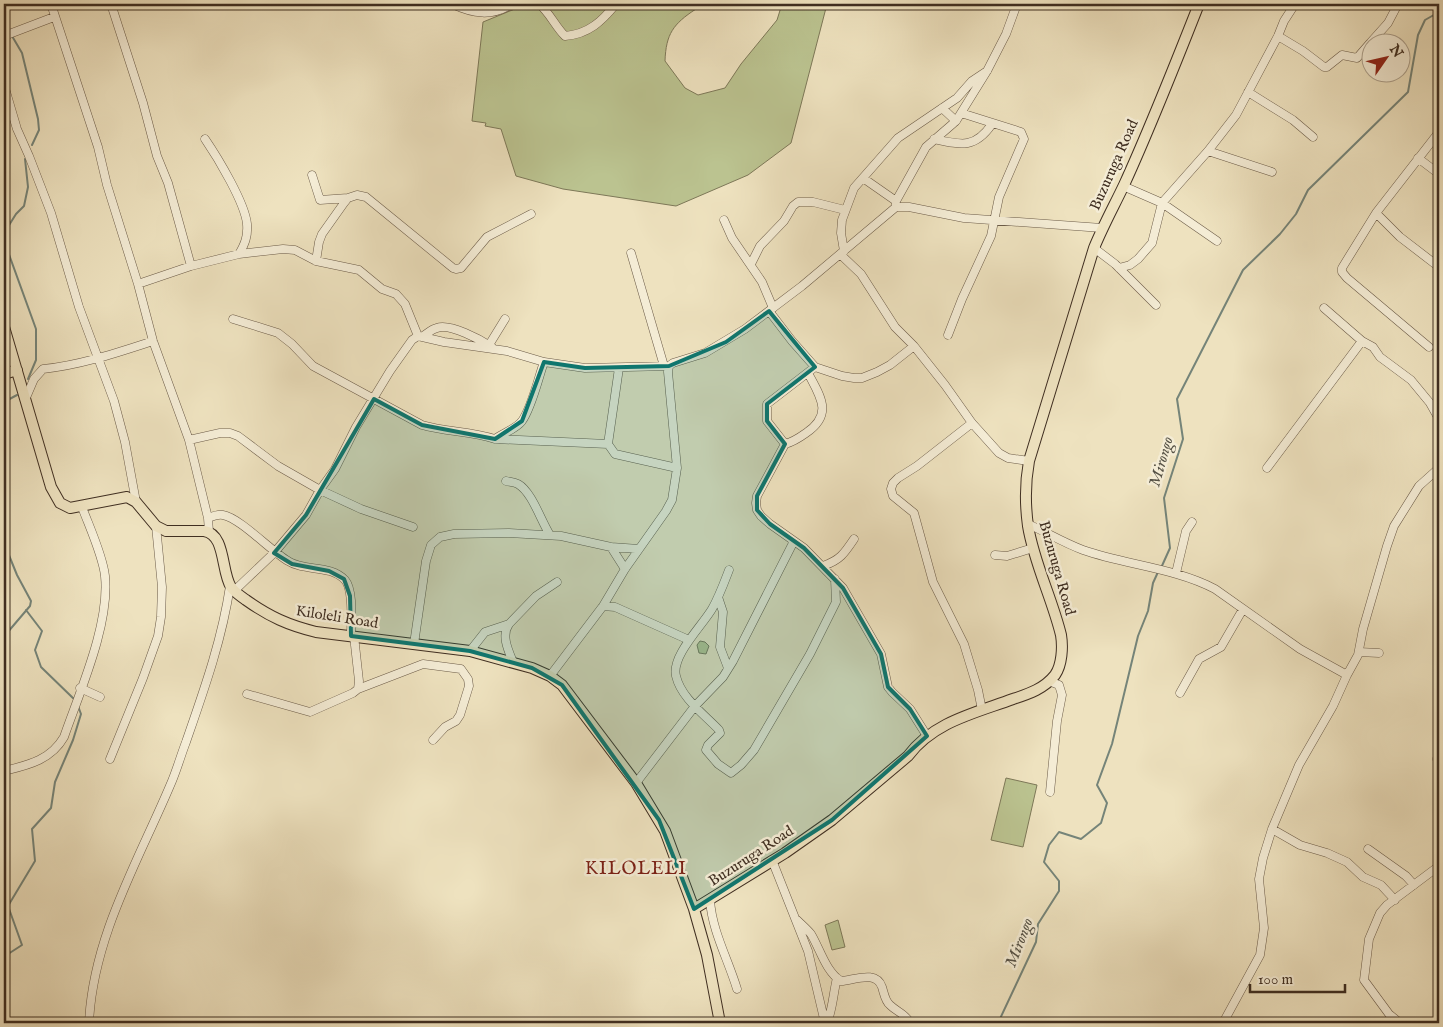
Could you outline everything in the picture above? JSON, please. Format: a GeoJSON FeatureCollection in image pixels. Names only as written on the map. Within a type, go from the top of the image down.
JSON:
{"type":"FeatureCollection","features":[{"type":"Feature","properties":{"kind":"main road","name":"Buzuruga Road"},"geometry":{"type":"LineString","coordinates":[[694,909],[832,820],[908,756],[914,747],[926,736],[942,726],[1042,688],[1056,674],[1061,658],[1061,636],[1033,548],[1028,524],[1025,489],[1029,461],[1094,248],[1123,186],[1199,4]]}},
{"type":"Feature","properties":{"kind":"main road"},"geometry":{"type":"LineString","coordinates":[[4,327],[57,499],[66,507],[82,507],[127,497],[136,502],[156,526],[166,531],[204,530],[209,532],[215,538],[220,548],[232,589]]}},
{"type":"Feature","properties":{"kind":"main road"},"geometry":{"type":"LineString","coordinates":[[4,374],[17,370]]}},
{"type":"Feature","properties":{"kind":"main road","name":"Kiloleli Road"},"geometry":{"type":"LineString","coordinates":[[232,589],[269,616],[292,626],[316,632],[470,650],[513,662],[550,676],[562,684],[636,783],[665,831],[694,909],[707,955],[720,1023]]}},
{"type":"Feature","properties":{"kind":"street"},"geometry":{"type":"LineString","coordinates":[[51,4],[88,114],[153,341],[189,440],[208,518],[209,532]]}},
{"type":"Feature","properties":{"kind":"street"},"geometry":{"type":"LineString","coordinates":[[111,4],[143,103],[157,156],[168,183],[191,266]]}},
{"type":"Feature","properties":{"kind":"street"},"geometry":{"type":"LineString","coordinates":[[452,4],[464,10],[481,14],[494,13],[512,4]]}},
{"type":"Feature","properties":{"kind":"street"},"geometry":{"type":"LineString","coordinates":[[539,4],[550,15],[558,29],[565,36],[575,35],[597,25],[616,4]]}},
{"type":"Feature","properties":{"kind":"street"},"geometry":{"type":"LineString","coordinates":[[420,336],[444,342],[497,349],[544,362],[585,368],[667,366],[705,353],[726,342],[771,309],[842,252],[896,204],[926,147],[956,120],[988,71],[1006,34],[1017,4]]}},
{"type":"Feature","properties":{"kind":"street"},"geometry":{"type":"LineString","coordinates":[[1118,268],[1130,265],[1152,243],[1162,203],[1208,151],[1236,115],[1284,21],[1295,4]]}},
{"type":"Feature","properties":{"kind":"street"},"geometry":{"type":"LineString","coordinates":[[1380,32],[1398,4]]}},
{"type":"Feature","properties":{"kind":"street"},"geometry":{"type":"LineString","coordinates":[[4,36],[54,17]]}},
{"type":"Feature","properties":{"kind":"street"},"geometry":{"type":"LineString","coordinates":[[1278,36],[1303,51],[1324,67],[1328,67],[1342,55],[1357,58],[1360,55]]}},
{"type":"Feature","properties":{"kind":"street"},"geometry":{"type":"LineString","coordinates":[[988,71],[972,81],[963,93],[898,138],[854,188],[845,210],[841,233],[842,252],[861,274],[895,327],[914,346],[972,423],[1002,456],[1029,461]]}},
{"type":"Feature","properties":{"kind":"street"},"geometry":{"type":"LineString","coordinates":[[4,85],[17,129],[51,213],[79,307],[114,401],[125,442],[136,502]]}},
{"type":"Feature","properties":{"kind":"street"},"geometry":{"type":"LineString","coordinates":[[1248,92],[1293,120],[1313,137]]}},
{"type":"Feature","properties":{"kind":"street"},"geometry":{"type":"LineString","coordinates":[[942,108],[956,120]]}},
{"type":"Feature","properties":{"kind":"street"},"geometry":{"type":"LineString","coordinates":[[948,335],[962,299],[991,236],[999,197],[1024,139],[1021,132],[961,113]]}},
{"type":"Feature","properties":{"kind":"street"},"geometry":{"type":"LineString","coordinates":[[934,139],[951,143],[969,144],[982,137],[992,124]]}},
{"type":"Feature","properties":{"kind":"street"},"geometry":{"type":"LineString","coordinates":[[1429,347],[1347,278],[1342,272],[1342,268],[1376,213],[1439,132]]}},
{"type":"Feature","properties":{"kind":"street"},"geometry":{"type":"LineString","coordinates":[[205,139],[222,166],[246,215],[246,239],[239,254]]}},
{"type":"Feature","properties":{"kind":"street"},"geometry":{"type":"LineString","coordinates":[[1208,151],[1272,172]]}},
{"type":"Feature","properties":{"kind":"street"},"geometry":{"type":"LineString","coordinates":[[1418,158],[1439,174]]}},
{"type":"Feature","properties":{"kind":"street"},"geometry":{"type":"LineString","coordinates":[[312,175],[320,200],[348,198],[357,195],[366,197],[456,269],[461,268],[487,237],[531,214]]}},
{"type":"Feature","properties":{"kind":"street"},"geometry":{"type":"LineString","coordinates":[[863,178],[896,204],[909,207],[964,218],[1102,228]]}},
{"type":"Feature","properties":{"kind":"street"},"geometry":{"type":"LineString","coordinates":[[1123,186],[1162,203],[1217,241]]}},
{"type":"Feature","properties":{"kind":"street"},"geometry":{"type":"LineString","coordinates":[[316,261],[322,234],[348,198]]}},
{"type":"Feature","properties":{"kind":"street"},"geometry":{"type":"LineString","coordinates":[[751,264],[760,246],[784,221],[793,206],[798,202],[814,202],[845,210]]}},
{"type":"Feature","properties":{"kind":"street"},"geometry":{"type":"LineString","coordinates":[[1376,213],[1400,237],[1439,267]]}},
{"type":"Feature","properties":{"kind":"street"},"geometry":{"type":"LineString","coordinates":[[724,220],[726,227],[762,282],[771,309],[792,342],[815,367],[842,376],[862,378],[890,365],[914,346]]}},
{"type":"Feature","properties":{"kind":"street"},"geometry":{"type":"LineString","coordinates":[[1094,248],[1156,304]]}},
{"type":"Feature","properties":{"kind":"street"},"geometry":{"type":"LineString","coordinates":[[138,284],[191,266],[239,254],[283,249],[295,250],[316,261],[359,270],[382,289],[396,294],[405,304],[420,336]]}},
{"type":"Feature","properties":{"kind":"street"},"geometry":{"type":"LineString","coordinates":[[550,676],[603,606],[625,569],[672,500],[676,468],[667,366],[631,253]]}},
{"type":"Feature","properties":{"kind":"street"},"geometry":{"type":"LineString","coordinates":[[1324,308],[1362,341],[1373,347],[1380,357],[1411,380],[1430,403],[1439,419]]}},
{"type":"Feature","properties":{"kind":"street"},"geometry":{"type":"LineString","coordinates":[[233,319],[278,334],[292,344],[313,366],[422,425],[436,429],[484,435],[495,439],[608,444]]}},
{"type":"Feature","properties":{"kind":"street"},"geometry":{"type":"LineString","coordinates":[[489,345],[505,319]]}},
{"type":"Feature","properties":{"kind":"street"},"geometry":{"type":"LineString","coordinates":[[89,1023],[92,992],[112,918],[173,780],[210,674],[232,589],[274,553],[300,524],[335,469],[356,427],[390,370],[412,340],[436,328],[443,327],[469,334],[497,349]]}},
{"type":"Feature","properties":{"kind":"street"},"geometry":{"type":"LineString","coordinates":[[25,400],[34,379],[43,369],[65,367],[153,341]]}},
{"type":"Feature","properties":{"kind":"street"},"geometry":{"type":"LineString","coordinates":[[1267,468],[1362,341]]}},
{"type":"Feature","properties":{"kind":"street"},"geometry":{"type":"LineString","coordinates":[[495,439],[522,421],[544,362]]}},
{"type":"Feature","properties":{"kind":"street"},"geometry":{"type":"LineString","coordinates":[[785,444],[767,421],[767,404],[815,367]]}},
{"type":"Feature","properties":{"kind":"street"},"geometry":{"type":"LineString","coordinates":[[619,368],[608,444],[615,454],[676,468]]}},
{"type":"Feature","properties":{"kind":"street"},"geometry":{"type":"LineString","coordinates":[[808,373],[820,396],[822,414],[812,429],[794,441],[785,444],[757,496],[757,510],[770,524],[794,541],[823,566],[843,588],[881,654],[888,686],[910,709],[926,736]]}},
{"type":"Feature","properties":{"kind":"street"},"geometry":{"type":"LineString","coordinates":[[972,423],[917,466],[898,478],[890,489],[894,496],[914,513],[933,582],[964,644],[973,670],[982,710]]}},
{"type":"Feature","properties":{"kind":"street"},"geometry":{"type":"LineString","coordinates":[[189,440],[220,433],[230,433],[238,436],[278,466],[320,490],[361,509],[413,527]]}},
{"type":"Feature","properties":{"kind":"street"},"geometry":{"type":"LineString","coordinates":[[1224,1023],[1260,955],[1264,928],[1259,879],[1272,829],[1299,765],[1333,706],[1359,652],[1363,629],[1394,526],[1419,486],[1439,468]]}},
{"type":"Feature","properties":{"kind":"street"},"geometry":{"type":"LineString","coordinates":[[506,481],[516,483],[523,488],[550,535]]}},
{"type":"Feature","properties":{"kind":"street"},"geometry":{"type":"LineString","coordinates":[[4,771],[36,762],[46,757],[64,737],[98,636],[103,615],[105,574],[82,507]]}},
{"type":"Feature","properties":{"kind":"street"},"geometry":{"type":"LineString","coordinates":[[208,518],[225,515],[274,553],[292,564],[329,571],[344,578],[349,587],[358,689]]}},
{"type":"Feature","properties":{"kind":"street"},"geometry":{"type":"LineString","coordinates":[[1176,573],[1186,531],[1192,522]]}},
{"type":"Feature","properties":{"kind":"street"},"geometry":{"type":"LineString","coordinates":[[1028,524],[1082,550],[1161,571],[1176,573],[1215,589],[1300,649],[1347,675]]}},
{"type":"Feature","properties":{"kind":"street"},"geometry":{"type":"LineString","coordinates":[[110,759],[158,636],[162,587],[156,526]]}},
{"type":"Feature","properties":{"kind":"street"},"geometry":{"type":"LineString","coordinates":[[414,644],[426,561],[431,545],[440,537],[454,534],[509,533],[550,535],[610,547],[639,549]]}},
{"type":"Feature","properties":{"kind":"street"},"geometry":{"type":"LineString","coordinates":[[823,566],[841,557],[854,539]]}},
{"type":"Feature","properties":{"kind":"street"},"geometry":{"type":"LineString","coordinates":[[636,783],[695,706],[722,677],[740,650],[794,541]]}},
{"type":"Feature","properties":{"kind":"street"},"geometry":{"type":"LineString","coordinates":[[610,547],[625,569]]}},
{"type":"Feature","properties":{"kind":"street"},"geometry":{"type":"LineString","coordinates":[[995,555],[1008,556],[1033,548]]}},
{"type":"Feature","properties":{"kind":"street"},"geometry":{"type":"LineString","coordinates":[[729,570],[713,608],[702,625],[684,646],[676,676],[680,686],[695,706],[720,731],[706,750],[728,772],[734,772],[754,750],[810,654],[836,602],[835,579]]}},
{"type":"Feature","properties":{"kind":"street"},"geometry":{"type":"LineString","coordinates":[[513,662],[506,640],[506,628],[536,596],[558,582]]}},
{"type":"Feature","properties":{"kind":"street"},"geometry":{"type":"LineString","coordinates":[[718,597],[723,612],[720,647],[728,668]]}},
{"type":"Feature","properties":{"kind":"street"},"geometry":{"type":"LineString","coordinates":[[603,606],[615,607],[689,640]]}},
{"type":"Feature","properties":{"kind":"street"},"geometry":{"type":"LineString","coordinates":[[1180,693],[1199,659],[1221,647],[1243,609]]}},
{"type":"Feature","properties":{"kind":"street"},"geometry":{"type":"LineString","coordinates":[[470,650],[485,632],[509,624]]}},
{"type":"Feature","properties":{"kind":"street"},"geometry":{"type":"LineString","coordinates":[[1359,652],[1379,653]]}},
{"type":"Feature","properties":{"kind":"street"},"geometry":{"type":"LineString","coordinates":[[247,694],[310,712],[345,697],[358,689],[422,664],[461,669],[468,679],[469,686],[460,715],[456,721],[445,727],[433,740]]}},
{"type":"Feature","properties":{"kind":"street"},"geometry":{"type":"LineString","coordinates":[[1049,681],[1059,685],[1062,695],[1057,721],[1050,792]]}},
{"type":"Feature","properties":{"kind":"street"},"geometry":{"type":"LineString","coordinates":[[80,688],[100,697]]}},
{"type":"Feature","properties":{"kind":"street"},"geometry":{"type":"LineString","coordinates":[[1272,829],[1300,845],[1327,853],[1347,862],[1363,877],[1381,885],[1395,900]]}},
{"type":"Feature","properties":{"kind":"street"},"geometry":{"type":"LineString","coordinates":[[1368,849],[1406,876],[1414,885]]}},
{"type":"Feature","properties":{"kind":"street"},"geometry":{"type":"LineString","coordinates":[[772,860],[808,951],[826,1023]]}},
{"type":"Feature","properties":{"kind":"street"},"geometry":{"type":"LineString","coordinates":[[1400,1023],[1389,1014],[1364,980],[1368,942],[1372,928],[1380,914],[1439,866]]}},
{"type":"Feature","properties":{"kind":"street"},"geometry":{"type":"LineString","coordinates":[[710,900],[716,930],[737,989]]}},
{"type":"Feature","properties":{"kind":"street"},"geometry":{"type":"LineString","coordinates":[[796,919],[811,935],[824,960],[837,978],[841,981],[865,977],[878,979],[887,1001],[907,1018],[910,1023]]}},
{"type":"Feature","properties":{"kind":"street"},"geometry":{"type":"LineString","coordinates":[[826,1023],[833,1007],[837,978]]}},
{"type":"Feature","properties":{"kind":"highlighted area"},"geometry":{"type":"Polygon","coordinates":[[[769,311],[815,367],[767,404],[767,421],[785,444],[757,496],[757,510],[770,524],[804,548],[843,588],[881,654],[888,687],[910,709],[927,736],[832,820],[694,909],[659,820],[562,685],[532,668],[470,651],[351,636],[350,596],[344,579],[329,571],[292,564],[274,553],[306,515],[374,399],[422,425],[495,439],[522,421],[544,362],[585,368],[669,366],[726,342],[769,311]]]}},
{"type":"Feature","properties":{"kind":"green space"},"geometry":{"type":"Polygon","coordinates":[[[527,4],[689,4],[696,9],[672,30],[667,44],[665,61],[685,88],[698,95],[725,88],[741,64],[777,20],[782,4],[827,4],[791,143],[748,175],[676,206],[563,189],[516,176],[501,129],[485,126],[486,123],[472,121],[483,22],[527,4]]]}},
{"type":"Feature","properties":{"kind":"green space"},"geometry":{"type":"Polygon","coordinates":[[[700,641],[705,642],[709,646],[706,654],[699,653],[697,645],[700,641]]]}},
{"type":"Feature","properties":{"kind":"green space"},"geometry":{"type":"Polygon","coordinates":[[[1006,778],[1037,785],[1023,847],[991,840],[1006,778]]]}},
{"type":"Feature","properties":{"kind":"green space"},"geometry":{"type":"Polygon","coordinates":[[[838,920],[845,947],[832,950],[825,925],[838,920]]]}},
{"type":"Feature","properties":{"kind":"waterway","name":"Mirongo"},"geometry":{"type":"LineString","coordinates":[[1161,568],[1170,548],[1164,498],[1183,439],[1177,399],[1243,270],[1280,234],[1296,214],[1308,190],[1408,92],[1418,35],[1425,20],[1439,12]]}},
{"type":"Feature","properties":{"kind":"waterway"},"geometry":{"type":"LineString","coordinates":[[12,36],[22,53],[38,119],[39,130],[32,145]]}},
{"type":"Feature","properties":{"kind":"waterway"},"geometry":{"type":"LineString","coordinates":[[25,159],[28,187],[24,206],[16,214],[6,230],[7,249],[36,329],[36,360],[28,379]]}},
{"type":"Feature","properties":{"kind":"waterway"},"geometry":{"type":"LineString","coordinates":[[4,402],[17,395]]}},
{"type":"Feature","properties":{"kind":"waterway"},"geometry":{"type":"LineString","coordinates":[[4,543],[17,575],[31,601],[30,606],[7,633],[4,631]]}},
{"type":"Feature","properties":{"kind":"waterway","name":"Mirongo"},"geometry":{"type":"LineString","coordinates":[[998,1023],[1036,942],[1038,924],[1059,891],[1059,881],[1044,862],[1049,845],[1059,832],[1081,839],[1101,823],[1107,803],[1097,785],[1112,744],[1138,636],[1148,611],[1153,583],[1158,572]]}},
{"type":"Feature","properties":{"kind":"waterway"},"geometry":{"type":"LineString","coordinates":[[26,610],[42,631],[35,650],[41,667],[75,700]]}},
{"type":"Feature","properties":{"kind":"waterway"},"geometry":{"type":"LineString","coordinates":[[4,986],[5,956],[22,945],[8,906],[35,861],[32,829],[51,808],[55,782],[73,740],[81,714],[78,706]]}},
{"type":"Feature","properties":{"kind":"district","name":"KILOLELI"},"geometry":{"type":"Point","coordinates":[636,869]}}]}
